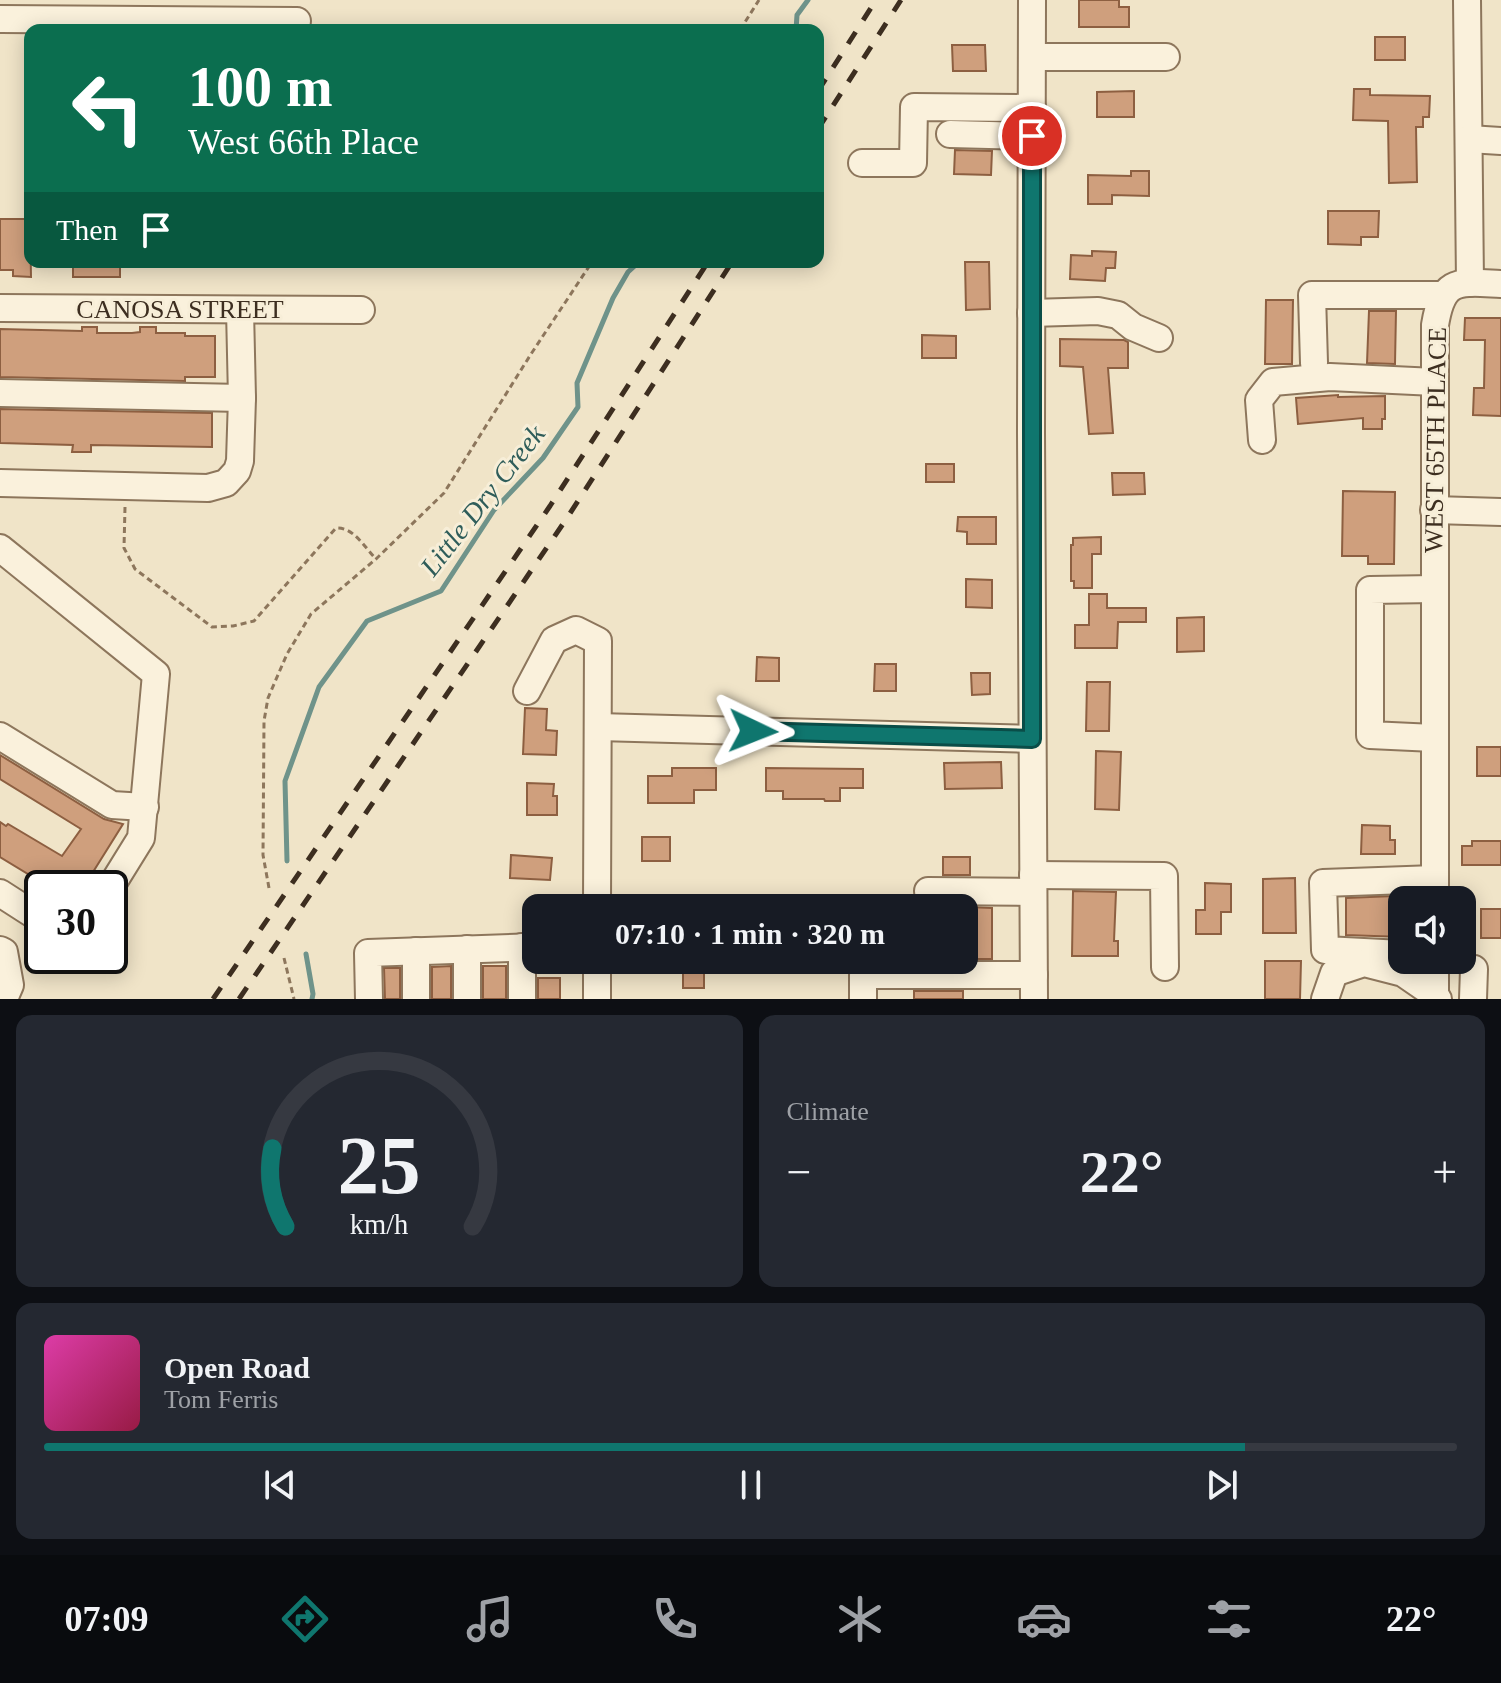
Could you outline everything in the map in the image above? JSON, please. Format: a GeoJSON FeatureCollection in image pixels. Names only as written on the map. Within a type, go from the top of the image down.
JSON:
{"type":"FeatureCollection","features":[{"type":"Feature","properties":{"kind":"street"},"geometry":{"type":"LineString","coordinates":[[863,999],[863,975],[1034,987],[1032,0]]}},
{"type":"Feature","properties":{"kind":"street"},"geometry":{"type":"LineString","coordinates":[[1467,0],[1470,283],[1501,284]]}},
{"type":"Feature","properties":{"kind":"street"},"geometry":{"type":"LineString","coordinates":[[204,24],[297,17]]}},
{"type":"Feature","properties":{"kind":"street"},"geometry":{"type":"LineString","coordinates":[[0,19],[126,24]]}},
{"type":"Feature","properties":{"kind":"street"},"geometry":{"type":"LineString","coordinates":[[1032,57],[1166,57]]}},
{"type":"Feature","properties":{"kind":"street"},"geometry":{"type":"LineString","coordinates":[[862,163],[913,163],[914,107],[1032,108]]}},
{"type":"Feature","properties":{"kind":"street"},"geometry":{"type":"LineString","coordinates":[[950,134],[1032,136]]}},
{"type":"Feature","properties":{"kind":"street"},"geometry":{"type":"LineString","coordinates":[[1469,139],[1501,141]]}},
{"type":"Feature","properties":{"kind":"street","name":"WEST 65TH PLACE"},"geometry":{"type":"LineString","coordinates":[[1435,886],[1435,325],[1443,295],[1449,289],[1470,283]]}},
{"type":"Feature","properties":{"kind":"street"},"geometry":{"type":"LineString","coordinates":[[1314,363],[1312,295],[1443,295]]}},
{"type":"Feature","properties":{"kind":"street","name":"CANOSA STREET"},"geometry":{"type":"LineString","coordinates":[[0,308],[361,310]]}},
{"type":"Feature","properties":{"kind":"street"},"geometry":{"type":"LineString","coordinates":[[0,483],[208,488],[226,483],[237,471],[240,461],[240,310]]}},
{"type":"Feature","properties":{"kind":"street"},"geometry":{"type":"LineString","coordinates":[[1031,313],[1098,311],[1118,315],[1133,327],[1159,338]]}},
{"type":"Feature","properties":{"kind":"street"},"geometry":{"type":"LineString","coordinates":[[1262,440],[1259,400],[1273,382],[1330,377],[1435,382]]}},
{"type":"Feature","properties":{"kind":"street"},"geometry":{"type":"LineString","coordinates":[[0,393],[242,398]]}},
{"type":"Feature","properties":{"kind":"street"},"geometry":{"type":"LineString","coordinates":[[1434,510],[1501,512]]}},
{"type":"Feature","properties":{"kind":"street"},"geometry":{"type":"LineString","coordinates":[[0,548],[156,674],[141,838],[121,870]]}},
{"type":"Feature","properties":{"kind":"street"},"geometry":{"type":"LineString","coordinates":[[1434,589],[1370,590],[1370,735],[1434,738]]}},
{"type":"Feature","properties":{"kind":"street"},"geometry":{"type":"LineString","coordinates":[[527,691],[554,640],[576,630],[598,641],[597,894]]}},
{"type":"Feature","properties":{"kind":"street"},"geometry":{"type":"LineString","coordinates":[[598,727],[1032,739]]}},
{"type":"Feature","properties":{"kind":"street"},"geometry":{"type":"LineString","coordinates":[[0,736],[112,805],[145,807]]}},
{"type":"Feature","properties":{"kind":"street"},"geometry":{"type":"LineString","coordinates":[[928,891],[1164,876],[1165,967]]}},
{"type":"Feature","properties":{"kind":"street"},"geometry":{"type":"LineString","coordinates":[[1388,887],[1323,883],[1325,950],[1388,953]]}},
{"type":"Feature","properties":{"kind":"street"},"geometry":{"type":"LineString","coordinates":[[0,893],[24,908]]}},
{"type":"Feature","properties":{"kind":"street"},"geometry":{"type":"LineString","coordinates":[[369,999],[368,953],[522,947]]}},
{"type":"Feature","properties":{"kind":"street"},"geometry":{"type":"LineString","coordinates":[[467,949],[467,999]]}},
{"type":"Feature","properties":{"kind":"street"},"geometry":{"type":"LineString","coordinates":[[0,950],[4,952],[10,985],[4,999]]}},
{"type":"Feature","properties":{"kind":"street"},"geometry":{"type":"LineString","coordinates":[[416,951],[416,999]]}},
{"type":"Feature","properties":{"kind":"street"},"geometry":{"type":"LineString","coordinates":[[1325,999],[1334,973],[1364,963],[1403,973],[1436,998]]}},
{"type":"Feature","properties":{"kind":"street"},"geometry":{"type":"LineString","coordinates":[[522,999],[525,974]]}},
{"type":"Feature","properties":{"kind":"street"},"geometry":{"type":"LineString","coordinates":[[597,974],[597,999]]}},
{"type":"Feature","properties":{"kind":"street"},"geometry":{"type":"LineString","coordinates":[[1435,974],[1436,998]]}},
{"type":"Feature","properties":{"kind":"street"},"geometry":{"type":"LineString","coordinates":[[1473,999],[1474,974]]}},
{"type":"Feature","properties":{"kind":"path"},"geometry":{"type":"LineString","coordinates":[[744,24],[759,0]]}},
{"type":"Feature","properties":{"kind":"path"},"geometry":{"type":"LineString","coordinates":[[269,888],[263,855],[263,733],[268,698],[287,654],[311,614],[376,559],[444,493],[588,268]]}},
{"type":"Feature","properties":{"kind":"path"},"geometry":{"type":"LineString","coordinates":[[125,487],[124,548],[135,569],[212,627],[254,621],[336,528],[343,527],[350,531],[376,559]]}},
{"type":"Feature","properties":{"kind":"path"},"geometry":{"type":"LineString","coordinates":[[284,958],[294,999]]}},
{"type":"Feature","properties":{"kind":"building"},"geometry":{"type":"Polygon","coordinates":[[[1079,0],[1119,0],[1119,7],[1129,7],[1129,27],[1079,27],[1079,0]]]}},
{"type":"Feature","properties":{"kind":"building"},"geometry":{"type":"Polygon","coordinates":[[[1375,37],[1405,37],[1405,60],[1375,60],[1375,37]]]}},
{"type":"Feature","properties":{"kind":"building"},"geometry":{"type":"Polygon","coordinates":[[[952,45],[985,45],[986,71],[953,71],[952,45]]]}},
{"type":"Feature","properties":{"kind":"building"},"geometry":{"type":"Polygon","coordinates":[[[1354,89],[1370,89],[1370,95],[1430,96],[1429,117],[1423,117],[1423,127],[1416,127],[1417,182],[1389,183],[1388,121],[1353,120],[1354,89]]]}},
{"type":"Feature","properties":{"kind":"building"},"geometry":{"type":"Polygon","coordinates":[[[1134,91],[1134,117],[1097,117],[1097,92],[1134,91]]]}},
{"type":"Feature","properties":{"kind":"building"},"geometry":{"type":"Polygon","coordinates":[[[955,150],[992,151],[991,175],[954,174],[955,150]]]}},
{"type":"Feature","properties":{"kind":"building"},"geometry":{"type":"Polygon","coordinates":[[[1131,171],[1149,171],[1149,196],[1112,195],[1112,204],[1088,204],[1088,175],[1131,176],[1131,171]]]}},
{"type":"Feature","properties":{"kind":"building"},"geometry":{"type":"Polygon","coordinates":[[[1328,211],[1379,211],[1378,237],[1361,237],[1361,245],[1328,244],[1328,211]]]}},
{"type":"Feature","properties":{"kind":"building"},"geometry":{"type":"Polygon","coordinates":[[[0,219],[24,219],[24,268],[31,268],[31,277],[13,276],[13,270],[0,270],[0,219]]]}},
{"type":"Feature","properties":{"kind":"building"},"geometry":{"type":"Polygon","coordinates":[[[1092,251],[1116,252],[1115,268],[1106,268],[1105,281],[1070,279],[1071,255],[1092,256],[1092,251]]]}},
{"type":"Feature","properties":{"kind":"building"},"geometry":{"type":"Polygon","coordinates":[[[965,262],[989,262],[990,309],[966,310],[965,262]]]}},
{"type":"Feature","properties":{"kind":"building"},"geometry":{"type":"Polygon","coordinates":[[[73,268],[120,268],[120,277],[73,277],[73,268]]]}},
{"type":"Feature","properties":{"kind":"building"},"geometry":{"type":"Polygon","coordinates":[[[1266,300],[1293,300],[1292,364],[1265,364],[1266,300]]]}},
{"type":"Feature","properties":{"kind":"building"},"geometry":{"type":"Polygon","coordinates":[[[1369,311],[1396,311],[1395,364],[1367,363],[1369,311]]]}},
{"type":"Feature","properties":{"kind":"building"},"geometry":{"type":"Polygon","coordinates":[[[1465,318],[1501,318],[1501,416],[1473,415],[1474,388],[1484,388],[1485,340],[1464,340],[1465,318]]]}},
{"type":"Feature","properties":{"kind":"building"},"geometry":{"type":"Polygon","coordinates":[[[82,327],[97,327],[97,333],[132,333],[140,332],[140,327],[156,327],[156,333],[215,336],[215,377],[185,377],[185,381],[0,377],[0,329],[82,331],[82,327]]]}},
{"type":"Feature","properties":{"kind":"building"},"geometry":{"type":"Polygon","coordinates":[[[922,335],[956,336],[956,358],[922,358],[922,335]]]}},
{"type":"Feature","properties":{"kind":"building"},"geometry":{"type":"Polygon","coordinates":[[[1060,339],[1128,342],[1128,368],[1108,368],[1113,433],[1089,434],[1083,367],[1060,366],[1060,339]]]}},
{"type":"Feature","properties":{"kind":"building"},"geometry":{"type":"Polygon","coordinates":[[[1385,396],[1382,429],[1363,429],[1363,418],[1298,424],[1296,398],[1385,396]]]}},
{"type":"Feature","properties":{"kind":"building"},"geometry":{"type":"Polygon","coordinates":[[[0,409],[212,413],[212,447],[91,445],[91,452],[72,452],[73,445],[0,443],[0,409]]]}},
{"type":"Feature","properties":{"kind":"building"},"geometry":{"type":"Polygon","coordinates":[[[926,464],[954,464],[954,482],[926,482],[926,464]]]}},
{"type":"Feature","properties":{"kind":"building"},"geometry":{"type":"Polygon","coordinates":[[[1112,473],[1144,473],[1145,494],[1113,495],[1112,473]]]}},
{"type":"Feature","properties":{"kind":"building"},"geometry":{"type":"Polygon","coordinates":[[[1343,491],[1395,492],[1394,564],[1368,564],[1368,556],[1342,556],[1343,491]]]}},
{"type":"Feature","properties":{"kind":"building"},"geometry":{"type":"Polygon","coordinates":[[[958,517],[996,517],[996,544],[967,544],[967,532],[957,531],[958,517]]]}},
{"type":"Feature","properties":{"kind":"building"},"geometry":{"type":"Polygon","coordinates":[[[1101,537],[1101,554],[1092,554],[1092,588],[1074,588],[1074,581],[1071,581],[1073,538],[1101,537]]]}},
{"type":"Feature","properties":{"kind":"building"},"geometry":{"type":"Polygon","coordinates":[[[966,579],[992,580],[992,608],[966,607],[966,579]]]}},
{"type":"Feature","properties":{"kind":"building"},"geometry":{"type":"Polygon","coordinates":[[[1089,594],[1107,594],[1107,608],[1146,608],[1146,622],[1118,622],[1117,648],[1075,648],[1075,625],[1089,625],[1089,594]]]}},
{"type":"Feature","properties":{"kind":"building"},"geometry":{"type":"Polygon","coordinates":[[[1204,617],[1204,651],[1177,652],[1177,618],[1204,617]]]}},
{"type":"Feature","properties":{"kind":"building"},"geometry":{"type":"Polygon","coordinates":[[[757,657],[779,658],[779,681],[756,681],[757,657]]]}},
{"type":"Feature","properties":{"kind":"building"},"geometry":{"type":"Polygon","coordinates":[[[875,664],[896,664],[896,691],[874,691],[875,664]]]}},
{"type":"Feature","properties":{"kind":"building"},"geometry":{"type":"Polygon","coordinates":[[[971,673],[990,673],[990,694],[972,695],[971,673]]]}},
{"type":"Feature","properties":{"kind":"building"},"geometry":{"type":"Polygon","coordinates":[[[1087,682],[1110,682],[1109,731],[1086,731],[1087,682]]]}},
{"type":"Feature","properties":{"kind":"building"},"geometry":{"type":"Polygon","coordinates":[[[525,708],[547,709],[546,730],[557,731],[556,755],[523,754],[525,708]]]}},
{"type":"Feature","properties":{"kind":"building"},"geometry":{"type":"Polygon","coordinates":[[[1477,747],[1501,747],[1501,776],[1477,776],[1477,747]]]}},
{"type":"Feature","properties":{"kind":"building"},"geometry":{"type":"Polygon","coordinates":[[[1096,751],[1121,752],[1119,810],[1095,809],[1096,751]]]}},
{"type":"Feature","properties":{"kind":"building"},"geometry":{"type":"Polygon","coordinates":[[[0,755],[104,819],[123,824],[94,870],[24,872],[0,857],[0,822],[62,856],[81,829],[0,779],[0,755]]]}},
{"type":"Feature","properties":{"kind":"building"},"geometry":{"type":"Polygon","coordinates":[[[1001,762],[1002,788],[945,789],[944,763],[1001,762]]]}},
{"type":"Feature","properties":{"kind":"building"},"geometry":{"type":"Polygon","coordinates":[[[672,768],[716,768],[716,790],[694,790],[694,803],[648,803],[648,776],[672,776],[672,768]]]}},
{"type":"Feature","properties":{"kind":"building"},"geometry":{"type":"Polygon","coordinates":[[[766,768],[863,769],[863,788],[840,788],[840,801],[783,799],[783,791],[766,791],[766,768]]]}},
{"type":"Feature","properties":{"kind":"building"},"geometry":{"type":"Polygon","coordinates":[[[527,783],[554,784],[557,815],[527,815],[527,783]]]}},
{"type":"Feature","properties":{"kind":"building"},"geometry":{"type":"Polygon","coordinates":[[[1362,825],[1390,826],[1390,840],[1395,840],[1395,854],[1361,854],[1362,825]]]}},
{"type":"Feature","properties":{"kind":"building"},"geometry":{"type":"Polygon","coordinates":[[[642,837],[670,837],[670,861],[642,861],[642,837]]]}},
{"type":"Feature","properties":{"kind":"building"},"geometry":{"type":"Polygon","coordinates":[[[1472,841],[1501,841],[1501,865],[1462,865],[1462,846],[1472,846],[1472,841]]]}},
{"type":"Feature","properties":{"kind":"building"},"geometry":{"type":"Polygon","coordinates":[[[511,855],[552,858],[550,880],[510,878],[511,855]]]}},
{"type":"Feature","properties":{"kind":"building"},"geometry":{"type":"Polygon","coordinates":[[[943,857],[970,857],[970,875],[943,875],[943,857]]]}},
{"type":"Feature","properties":{"kind":"building"},"geometry":{"type":"Polygon","coordinates":[[[1295,878],[1296,933],[1263,933],[1263,879],[1295,878]]]}},
{"type":"Feature","properties":{"kind":"building"},"geometry":{"type":"Polygon","coordinates":[[[1205,883],[1231,884],[1231,912],[1221,912],[1221,934],[1196,934],[1196,910],[1205,910],[1205,883]]]}},
{"type":"Feature","properties":{"kind":"building"},"geometry":{"type":"Polygon","coordinates":[[[1073,891],[1116,892],[1114,941],[1118,941],[1118,956],[1072,956],[1073,891]]]}},
{"type":"Feature","properties":{"kind":"building"},"geometry":{"type":"Polygon","coordinates":[[[1388,896],[1388,936],[1346,935],[1346,898],[1388,896]]]}},
{"type":"Feature","properties":{"kind":"building"},"geometry":{"type":"Polygon","coordinates":[[[978,907],[992,908],[992,959],[978,959],[978,907]]]}},
{"type":"Feature","properties":{"kind":"building"},"geometry":{"type":"Polygon","coordinates":[[[1481,909],[1501,909],[1501,938],[1481,938],[1481,909]]]}},
{"type":"Feature","properties":{"kind":"building"},"geometry":{"type":"Polygon","coordinates":[[[1265,961],[1301,961],[1300,999],[1265,999],[1265,961]]]}},
{"type":"Feature","properties":{"kind":"building"},"geometry":{"type":"Polygon","coordinates":[[[451,966],[451,999],[432,999],[432,967],[451,966]]]}},
{"type":"Feature","properties":{"kind":"building"},"geometry":{"type":"Polygon","coordinates":[[[483,966],[506,966],[506,999],[483,999],[483,966]]]}},
{"type":"Feature","properties":{"kind":"building"},"geometry":{"type":"Polygon","coordinates":[[[384,968],[400,968],[400,999],[385,999],[384,968]]]}},
{"type":"Feature","properties":{"kind":"building"},"geometry":{"type":"Polygon","coordinates":[[[683,974],[704,974],[704,988],[683,988],[683,974]]]}},
{"type":"Feature","properties":{"kind":"building"},"geometry":{"type":"Polygon","coordinates":[[[538,978],[560,978],[560,999],[538,999],[538,978]]]}},
{"type":"Feature","properties":{"kind":"building"},"geometry":{"type":"Polygon","coordinates":[[[914,991],[963,991],[963,999],[914,999],[914,991]]]}},
{"type":"Feature","properties":{"kind":"waterway","name":"Little Dry Creek"},"geometry":{"type":"LineString","coordinates":[[796,24],[797,15],[808,0]]}},
{"type":"Feature","properties":{"kind":"waterway","name":"Little Dry Creek"},"geometry":{"type":"LineString","coordinates":[[287,861],[285,781],[319,687],[367,621],[441,591],[494,510],[543,458],[578,407],[577,383],[613,298],[632,268]]}},
{"type":"Feature","properties":{"kind":"waterway","name":"Little Dry Creek"},"geometry":{"type":"LineString","coordinates":[[306,954],[312,999]]}},
{"type":"Feature","properties":{"kind":"railway"},"geometry":{"type":"LineString","coordinates":[[824,82],[876,0]]}},
{"type":"Feature","properties":{"kind":"railway"},"geometry":{"type":"LineString","coordinates":[[824,120],[901,0]]}},
{"type":"Feature","properties":{"kind":"railway"},"geometry":{"type":"LineString","coordinates":[[213,999],[550,506],[704,268]]}},
{"type":"Feature","properties":{"kind":"railway"},"geometry":{"type":"LineString","coordinates":[[239,999],[567,518],[728,268]]}},
{"type":"Feature","properties":{"kind":"route"},"geometry":{"type":"LineString","coordinates":[[753,731],[1032,739],[1032,136]]}}]}
